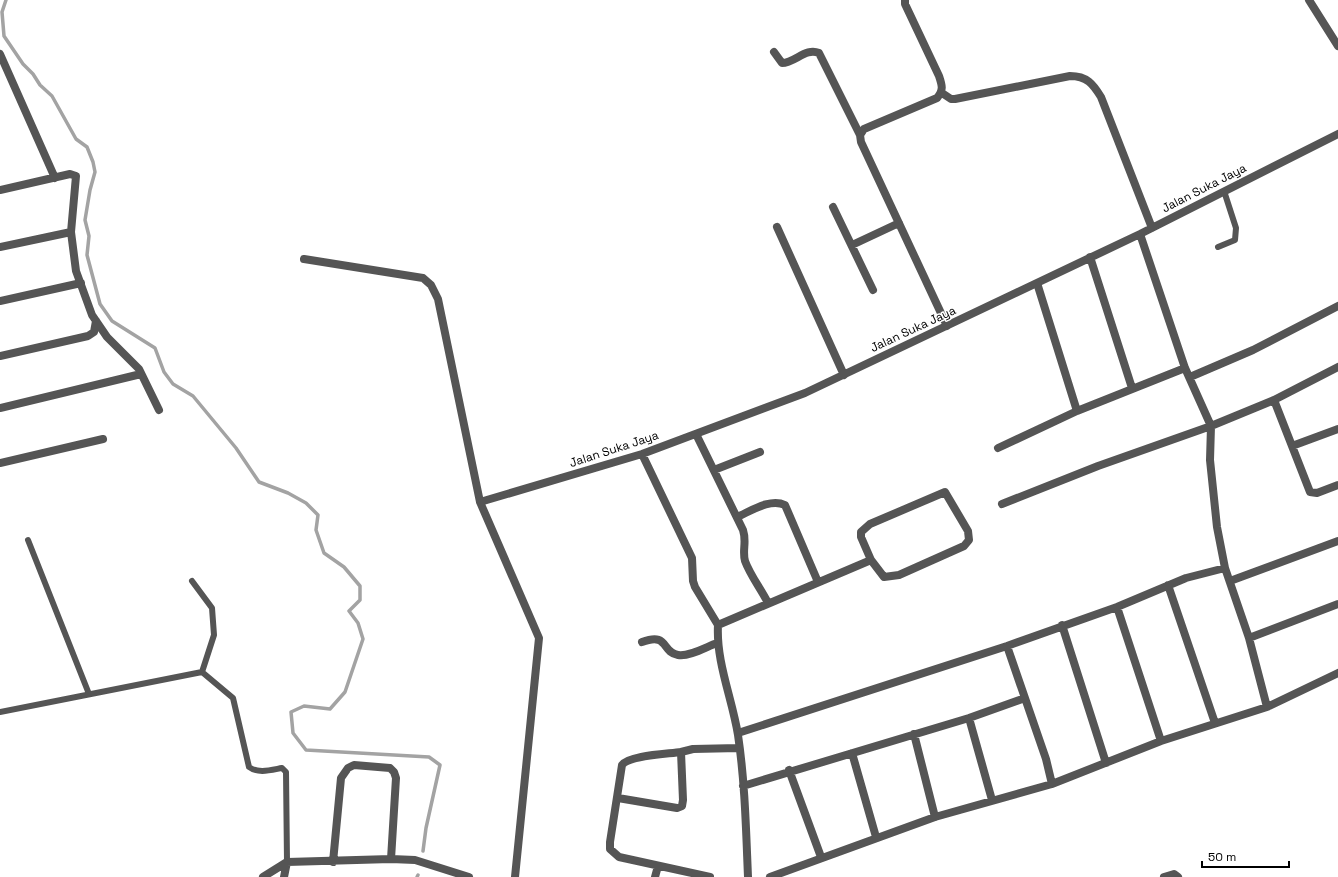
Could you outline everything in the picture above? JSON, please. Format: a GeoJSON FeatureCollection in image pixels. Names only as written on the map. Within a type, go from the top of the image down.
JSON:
{"type":"FeatureCollection","features":[{"type":"Feature","properties":{"kind":"street"},"geometry":{"type":"LineString","coordinates":[[860,135],[864,129],[937,98],[942,92],[942,86],[938,76],[905,4],[905,0]]}},
{"type":"Feature","properties":{"kind":"street"},"geometry":{"type":"LineString","coordinates":[[1309,0],[1338,46]]}},
{"type":"Feature","properties":{"kind":"street"},"geometry":{"type":"LineString","coordinates":[[774,52],[782,63],[787,63],[808,52],[814,51],[819,53],[860,135],[860,142],[947,326]]}},
{"type":"Feature","properties":{"kind":"street"},"geometry":{"type":"LineString","coordinates":[[0,54],[55,178]]}},
{"type":"Feature","properties":{"kind":"street"},"geometry":{"type":"LineString","coordinates":[[942,92],[951,99],[956,99],[1070,76],[1080,76],[1094,86],[1101,97],[1152,228]]}},
{"type":"Feature","properties":{"kind":"street","name":"Jalan Suka Jaya"},"geometry":{"type":"LineString","coordinates":[[480,502],[642,454],[805,393],[1140,234],[1338,134]]}},
{"type":"Feature","properties":{"kind":"street"},"geometry":{"type":"LineString","coordinates":[[1,189],[70,174],[74,174],[77,178],[71,232],[76,271],[92,315],[107,337],[141,374],[159,410]]}},
{"type":"Feature","properties":{"kind":"street"},"geometry":{"type":"LineString","coordinates":[[833,207],[873,290]]}},
{"type":"Feature","properties":{"kind":"street"},"geometry":{"type":"LineString","coordinates":[[852,245],[899,223]]}},
{"type":"Feature","properties":{"kind":"street"},"geometry":{"type":"LineString","coordinates":[[777,227],[844,375]]}},
{"type":"Feature","properties":{"kind":"street"},"geometry":{"type":"LineString","coordinates":[[0,247],[71,232]]}},
{"type":"Feature","properties":{"kind":"street"},"geometry":{"type":"LineString","coordinates":[[1140,234],[1185,368],[1211,426],[1211,472],[1217,527],[1224,568],[1249,638],[1267,707]]}},
{"type":"Feature","properties":{"kind":"street"},"geometry":{"type":"LineString","coordinates":[[1090,257],[1132,388]]}},
{"type":"Feature","properties":{"kind":"street"},"geometry":{"type":"LineString","coordinates":[[304,259],[423,278],[432,285],[438,299],[480,502],[539,638],[515,877]]}},
{"type":"Feature","properties":{"kind":"street"},"geometry":{"type":"LineString","coordinates":[[0,301],[81,283]]}},
{"type":"Feature","properties":{"kind":"street"},"geometry":{"type":"LineString","coordinates":[[1037,283],[1077,411]]}},
{"type":"Feature","properties":{"kind":"street"},"geometry":{"type":"LineString","coordinates":[[1190,377],[1253,350],[1338,306]]}},
{"type":"Feature","properties":{"kind":"street"},"geometry":{"type":"LineString","coordinates":[[0,356],[88,336],[94,332],[96,321]]}},
{"type":"Feature","properties":{"kind":"street"},"geometry":{"type":"LineString","coordinates":[[1002,504],[1098,466],[1211,426],[1274,400],[1338,367]]}},
{"type":"Feature","properties":{"kind":"street"},"geometry":{"type":"LineString","coordinates":[[998,448],[1077,411],[1185,368]]}},
{"type":"Feature","properties":{"kind":"street"},"geometry":{"type":"LineString","coordinates":[[0,408],[141,374]]}},
{"type":"Feature","properties":{"kind":"street"},"geometry":{"type":"LineString","coordinates":[[1274,400],[1310,492],[1317,494],[1338,485]]}},
{"type":"Feature","properties":{"kind":"street"},"geometry":{"type":"LineString","coordinates":[[1292,446],[1338,428]]}},
{"type":"Feature","properties":{"kind":"street"},"geometry":{"type":"LineString","coordinates":[[696,434],[737,517],[746,539],[744,550],[745,560],[768,602]]}},
{"type":"Feature","properties":{"kind":"street"},"geometry":{"type":"LineString","coordinates":[[0,463],[103,439]]}},
{"type":"Feature","properties":{"kind":"street"},"geometry":{"type":"LineString","coordinates":[[714,470],[760,452]]}},
{"type":"Feature","properties":{"kind":"street"},"geometry":{"type":"LineString","coordinates":[[642,454],[692,558],[693,580],[695,587],[718,624],[717,644],[738,733],[743,786],[748,877]]}},
{"type":"Feature","properties":{"kind":"street"},"geometry":{"type":"LineString","coordinates":[[946,492],[968,531],[969,540],[964,546],[899,575],[884,576],[871,560],[861,537],[861,532],[866,528],[946,492]]}},
{"type":"Feature","properties":{"kind":"street"},"geometry":{"type":"LineString","coordinates":[[737,517],[771,503],[778,502],[785,505],[818,582]]}},
{"type":"Feature","properties":{"kind":"street"},"geometry":{"type":"LineString","coordinates":[[1230,582],[1338,541]]}},
{"type":"Feature","properties":{"kind":"street"},"geometry":{"type":"LineString","coordinates":[[718,624],[871,560]]}},
{"type":"Feature","properties":{"kind":"street"},"geometry":{"type":"LineString","coordinates":[[738,733],[1006,646],[1062,625],[1117,607],[1186,578],[1224,568]]}},
{"type":"Feature","properties":{"kind":"street"},"geometry":{"type":"LineString","coordinates":[[1168,585],[1216,723]]}},
{"type":"Feature","properties":{"kind":"street"},"geometry":{"type":"LineString","coordinates":[[1249,638],[1338,604]]}},
{"type":"Feature","properties":{"kind":"street"},"geometry":{"type":"LineString","coordinates":[[1117,607],[1161,741]]}},
{"type":"Feature","properties":{"kind":"street"},"geometry":{"type":"LineString","coordinates":[[1062,625],[1106,763]]}},
{"type":"Feature","properties":{"kind":"street"},"geometry":{"type":"LineString","coordinates":[[642,642],[651,638],[658,639],[664,642],[672,652],[679,655],[717,644]]}},
{"type":"Feature","properties":{"kind":"street"},"geometry":{"type":"LineString","coordinates":[[1006,646],[1046,759],[1052,784]]}},
{"type":"Feature","properties":{"kind":"street"},"geometry":{"type":"LineString","coordinates":[[770,877],[876,837],[935,817],[1052,784],[1161,741],[1267,707],[1338,674]]}},
{"type":"Feature","properties":{"kind":"street"},"geometry":{"type":"LineString","coordinates":[[743,786],[790,770],[969,718],[1025,698]]}},
{"type":"Feature","properties":{"kind":"street"},"geometry":{"type":"LineString","coordinates":[[969,718],[992,800]]}},
{"type":"Feature","properties":{"kind":"street"},"geometry":{"type":"LineString","coordinates":[[914,734],[935,817]]}},
{"type":"Feature","properties":{"kind":"street"},"geometry":{"type":"LineString","coordinates":[[710,877],[619,857],[610,850],[622,765],[625,761],[637,758],[693,749],[739,748]]}},
{"type":"Feature","properties":{"kind":"street"},"geometry":{"type":"LineString","coordinates":[[618,798],[672,808],[682,806],[681,752]]}},
{"type":"Feature","properties":{"kind":"street"},"geometry":{"type":"LineString","coordinates":[[852,753],[876,837]]}},
{"type":"Feature","properties":{"kind":"street"},"geometry":{"type":"LineString","coordinates":[[333,862],[341,778],[348,768],[354,765],[390,768],[394,772],[396,778],[391,859]]}},
{"type":"Feature","properties":{"kind":"street"},"geometry":{"type":"LineString","coordinates":[[790,770],[821,857]]}},
{"type":"Feature","properties":{"kind":"street"},"geometry":{"type":"LineString","coordinates":[[263,877],[287,862],[333,862],[391,859],[415,860],[469,877]]}},
{"type":"Feature","properties":{"kind":"street"},"geometry":{"type":"LineString","coordinates":[[284,877],[287,862]]}},
{"type":"Feature","properties":{"kind":"street"},"geometry":{"type":"LineString","coordinates":[[655,877],[658,866]]}},
{"type":"Feature","properties":{"kind":"street"},"geometry":{"type":"LineString","coordinates":[[1164,877],[1174,874],[1178,877]]}},
{"type":"Feature","properties":{"kind":"lane"},"geometry":{"type":"LineString","coordinates":[[1218,247],[1235,240],[1236,228],[1224,191]]}},
{"type":"Feature","properties":{"kind":"lane"},"geometry":{"type":"LineString","coordinates":[[28,540],[89,694]]}},
{"type":"Feature","properties":{"kind":"lane"},"geometry":{"type":"LineString","coordinates":[[192,581],[212,608],[214,635],[202,672]]}},
{"type":"Feature","properties":{"kind":"lane"},"geometry":{"type":"LineString","coordinates":[[0,712],[202,672]]}},
{"type":"Feature","properties":{"kind":"lane"},"geometry":{"type":"LineString","coordinates":[[202,672],[233,698],[248,767],[259,771],[282,768],[286,772],[287,862]]}},
{"type":"Feature","properties":{"kind":"waterway"},"geometry":{"type":"LineString","coordinates":[[6,0],[2,12],[4,36],[23,64],[33,74],[40,85],[52,96],[76,139],[87,147],[93,162],[95,172],[90,190],[85,220],[89,236],[87,255],[100,304],[112,321],[155,348],[164,372],[173,384],[193,396],[236,448],[259,482],[288,493],[306,503],[318,515],[316,530],[324,553],[344,567],[360,586],[360,600],[349,611],[358,623],[363,639],[345,692],[330,709],[304,706],[291,712],[293,733],[306,750],[429,757],[440,765],[426,828],[423,851]]}}]}
